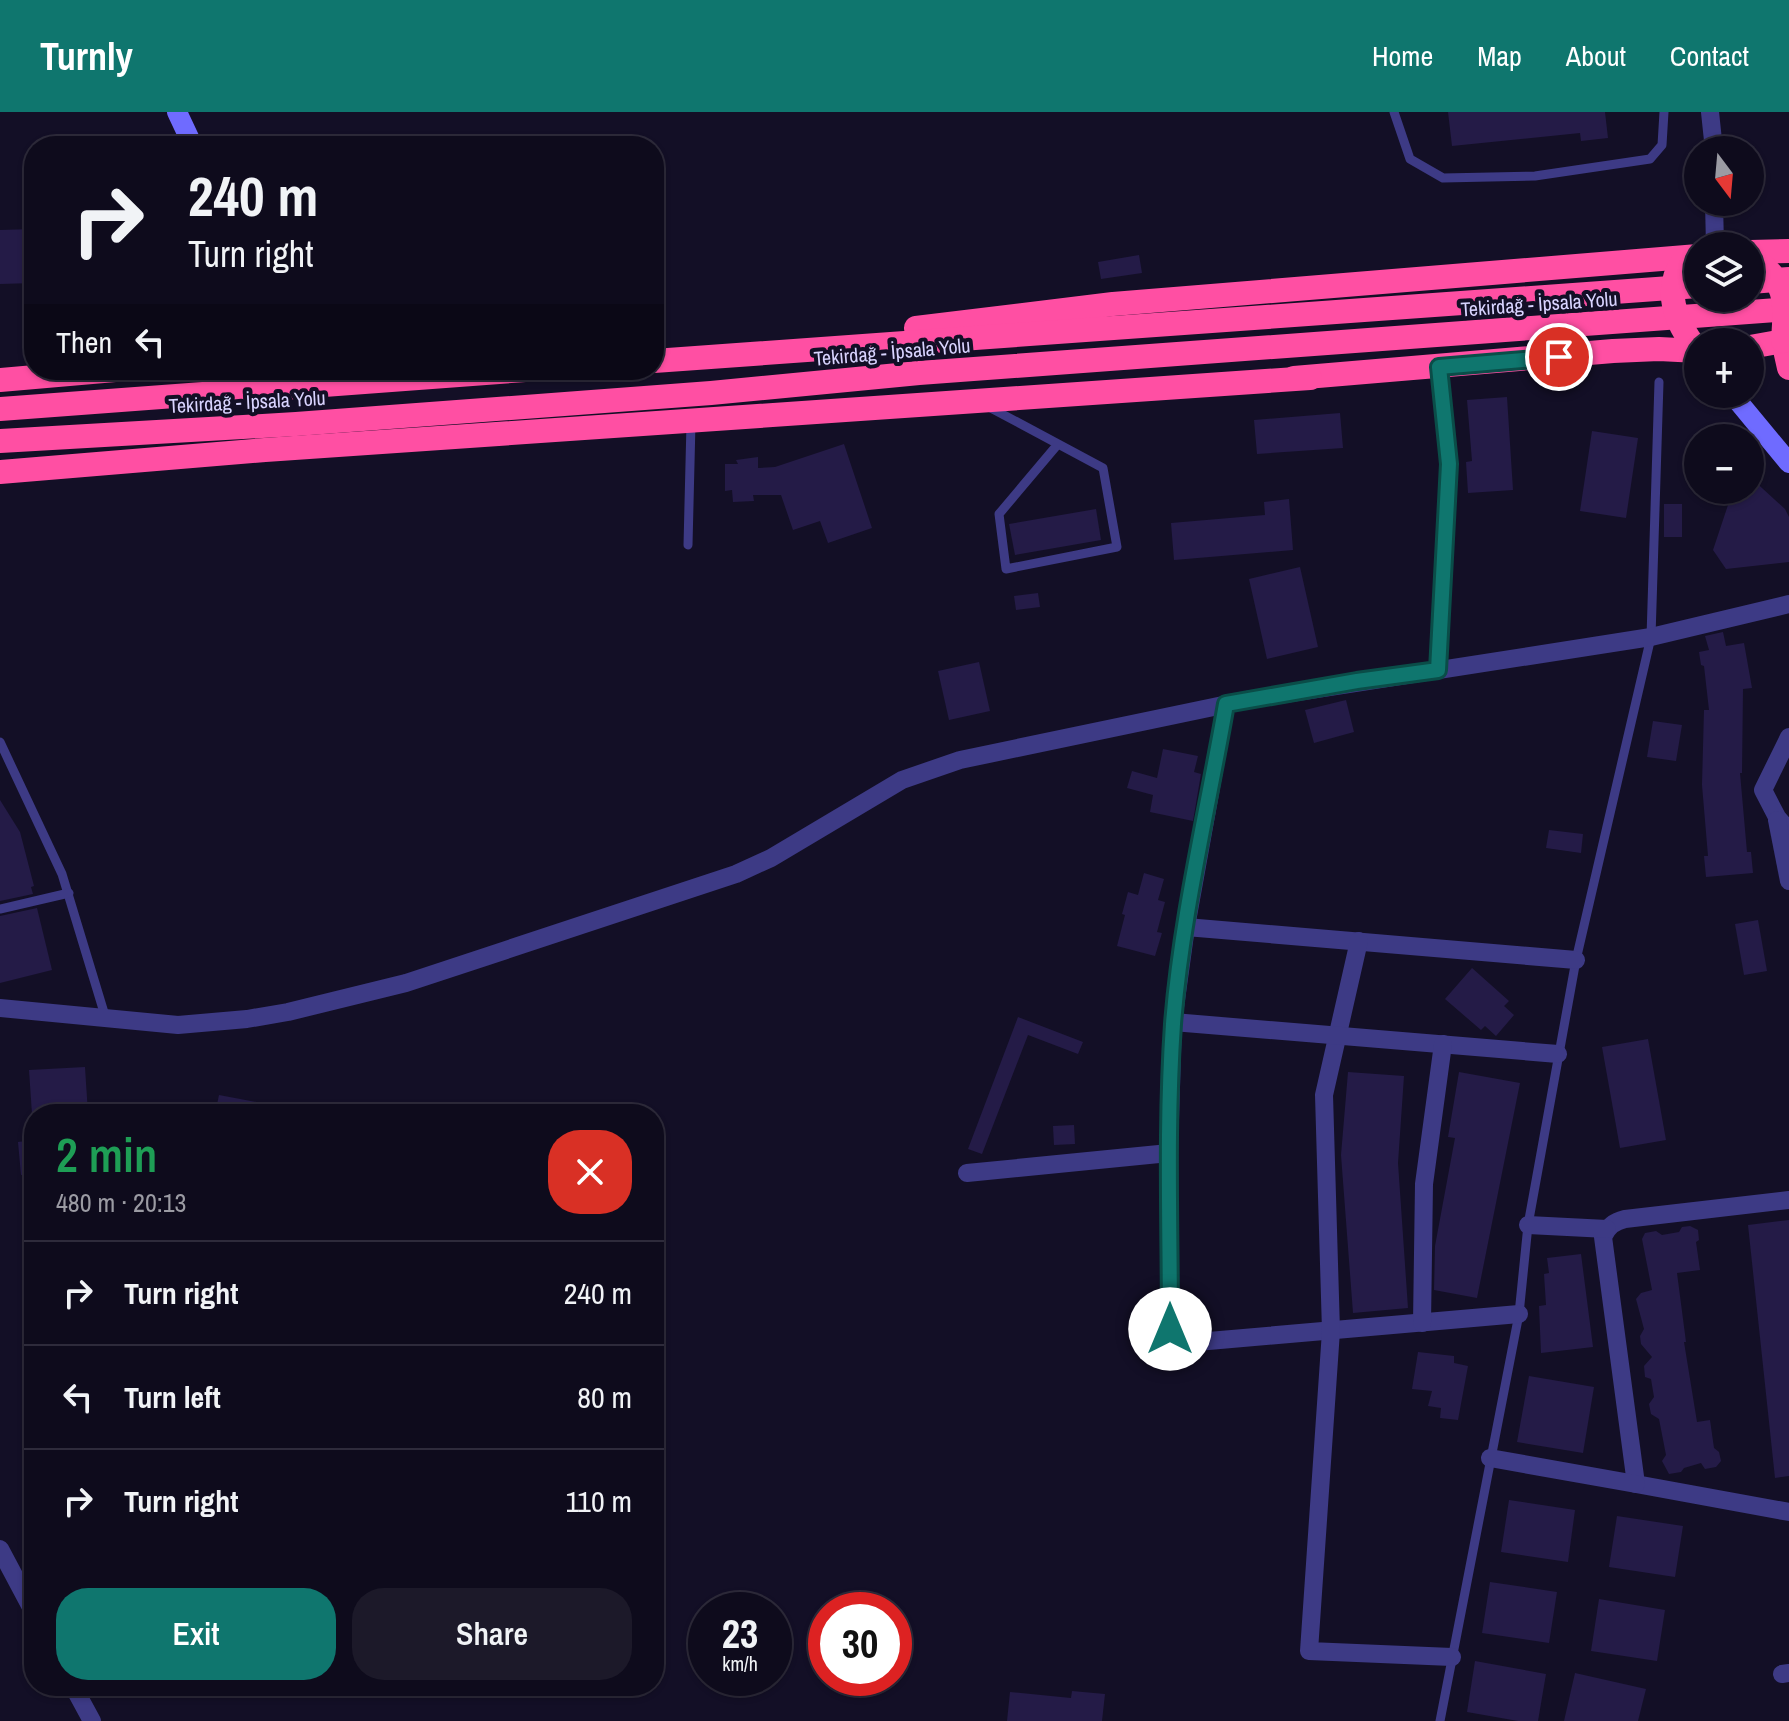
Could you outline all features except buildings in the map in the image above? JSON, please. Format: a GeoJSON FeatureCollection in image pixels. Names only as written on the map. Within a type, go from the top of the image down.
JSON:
{"type":"FeatureCollection","features":[{"type":"Feature","properties":{"kind":"highway"},"geometry":{"type":"LineString","coordinates":[[1764,253],[1789,251]]}},
{"type":"Feature","properties":{"kind":"highway"},"geometry":{"type":"LineString","coordinates":[[712,356],[858,334],[1113,304],[1684,258]]}},
{"type":"Feature","properties":{"kind":"highway"},"geometry":{"type":"LineString","coordinates":[[1764,265],[1780,284],[1789,368]]}},
{"type":"Feature","properties":{"kind":"highway"},"geometry":{"type":"LineString","coordinates":[[1684,266],[1673,278],[1672,295],[1684,331]]}},
{"type":"Feature","properties":{"kind":"highway"},"geometry":{"type":"LineString","coordinates":[[1764,281],[1789,279]]}},
{"type":"Feature","properties":{"kind":"highway","name":"Tekirdağ - İpsala Yolu"},"geometry":{"type":"LineString","coordinates":[[664,360],[1684,287]]}},
{"type":"Feature","properties":{"kind":"highway","name":"Tekirdağ - İpsala Yolu"},"geometry":{"type":"LineString","coordinates":[[0,441],[296,424],[711,393],[919,373],[1789,309]]}},
{"type":"Feature","properties":{"kind":"highway"},"geometry":{"type":"LineString","coordinates":[[1764,344],[1786,340]]}},
{"type":"Feature","properties":{"kind":"highway"},"geometry":{"type":"LineString","coordinates":[[0,472],[975,399],[1167,390],[1613,351],[1684,350]]}},
{"type":"Feature","properties":{"kind":"highway"},"geometry":{"type":"LineString","coordinates":[[0,380],[24,378]]}},
{"type":"Feature","properties":{"kind":"highway"},"geometry":{"type":"LineString","coordinates":[[711,393],[924,388],[1049,380],[1310,378]]}},
{"type":"Feature","properties":{"kind":"highway","name":"Tekirdağ - İpsala Yolu"},"geometry":{"type":"LineString","coordinates":[[0,409],[390,380]]}},
{"type":"Feature","properties":{"kind":"street"},"geometry":{"type":"LineString","coordinates":[[177,112],[188,136]]}},
{"type":"Feature","properties":{"kind":"street"},"geometry":{"type":"LineString","coordinates":[[1710,112],[1713,136]]}},
{"type":"Feature","properties":{"kind":"street"},"geometry":{"type":"LineString","coordinates":[[1438,670],[1449,464],[1439,367]]}},
{"type":"Feature","properties":{"kind":"street"},"geometry":{"type":"LineString","coordinates":[[1744,408],[1789,463]]}},
{"type":"Feature","properties":{"kind":"street"},"geometry":{"type":"LineString","coordinates":[[0,1008],[178,1025],[247,1019],[345,1000],[406,983],[746,870],[868,799],[930,769],[960,760],[1226,704],[1651,637],[1789,604]]}},
{"type":"Feature","properties":{"kind":"street"},"geometry":{"type":"LineString","coordinates":[[1226,704],[1186,927],[1173,1022],[1169,1153],[1170,1329],[1180,1340],[1197,1342],[1519,1314]]}},
{"type":"Feature","properties":{"kind":"street"},"geometry":{"type":"LineString","coordinates":[[1789,737],[1763,790],[1783,824],[1789,881]]}},
{"type":"Feature","properties":{"kind":"street"},"geometry":{"type":"LineString","coordinates":[[1186,927],[1576,960]]}},
{"type":"Feature","properties":{"kind":"street"},"geometry":{"type":"LineString","coordinates":[[1359,941],[1324,1095],[1331,1331],[1309,1651],[1452,1657]]}},
{"type":"Feature","properties":{"kind":"street"},"geometry":{"type":"LineString","coordinates":[[1173,1022],[1558,1054]]}},
{"type":"Feature","properties":{"kind":"street"},"geometry":{"type":"LineString","coordinates":[[1422,1323],[1424,1184],[1443,1044]]}},
{"type":"Feature","properties":{"kind":"street"},"geometry":{"type":"LineString","coordinates":[[967,1173],[1169,1153]]}},
{"type":"Feature","properties":{"kind":"street"},"geometry":{"type":"LineString","coordinates":[[1636,1484],[1603,1246],[1607,1229],[1625,1219],[1789,1200]]}},
{"type":"Feature","properties":{"kind":"street"},"geometry":{"type":"LineString","coordinates":[[1528,1225],[1607,1229]]}},
{"type":"Feature","properties":{"kind":"street"},"geometry":{"type":"LineString","coordinates":[[1490,1458],[1789,1512]]}},
{"type":"Feature","properties":{"kind":"street"},"geometry":{"type":"LineString","coordinates":[[0,1549],[24,1594]]}},
{"type":"Feature","properties":{"kind":"street"},"geometry":{"type":"LineString","coordinates":[[78,1696],[92,1721]]}},
{"type":"Feature","properties":{"kind":"lane"},"geometry":{"type":"LineString","coordinates":[[1394,112],[1410,159],[1443,178],[1535,176],[1650,159],[1662,145],[1664,112]]}},
{"type":"Feature","properties":{"kind":"lane"},"geometry":{"type":"LineString","coordinates":[[1440,1721],[1519,1314],[1528,1225],[1576,960],[1651,637],[1659,382]]}},
{"type":"Feature","properties":{"kind":"lane"},"geometry":{"type":"LineString","coordinates":[[975,399],[1103,468],[1117,547],[1006,569],[999,514],[1058,444]]}},
{"type":"Feature","properties":{"kind":"lane"},"geometry":{"type":"LineString","coordinates":[[688,545],[691,420]]}},
{"type":"Feature","properties":{"kind":"lane"},"geometry":{"type":"LineString","coordinates":[[0,742],[55,856],[106,1019]]}},
{"type":"Feature","properties":{"kind":"lane"},"geometry":{"type":"LineString","coordinates":[[0,909],[69,893]]}},
{"type":"Feature","properties":{"kind":"route"},"geometry":{"type":"LineString","coordinates":[[1170,1329],[1169,1153],[1173,1022],[1186,927],[1226,704],[1438,670],[1449,464],[1439,367],[1559,357]]}}]}
